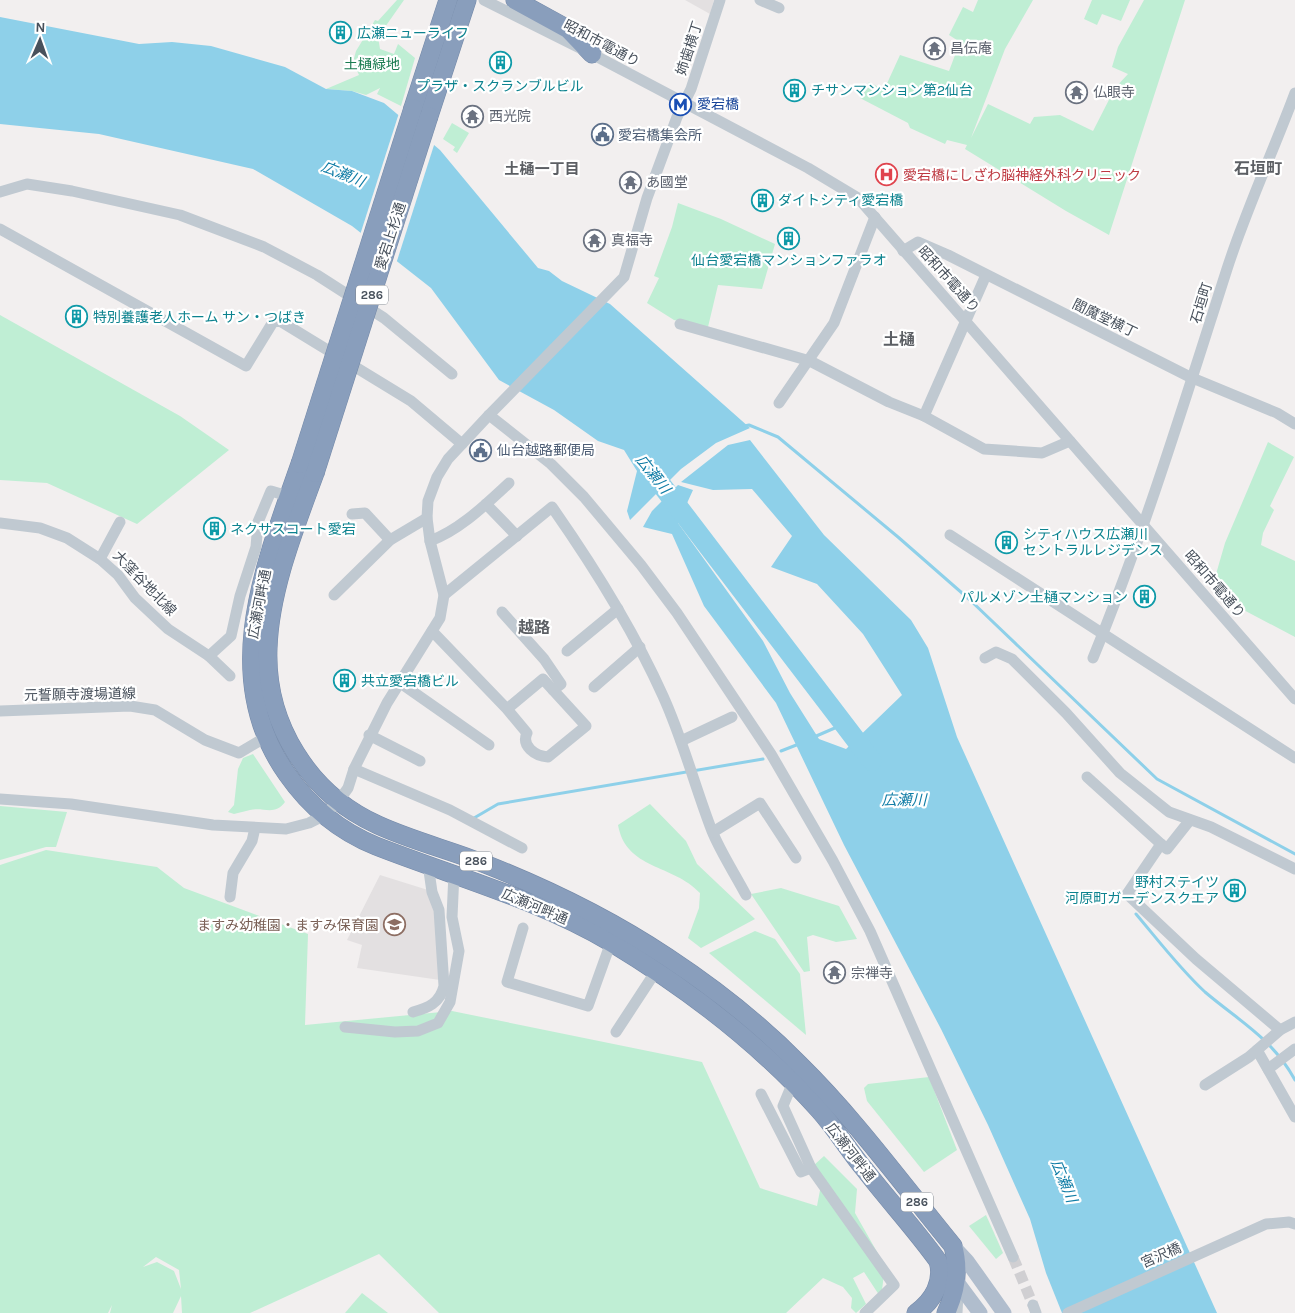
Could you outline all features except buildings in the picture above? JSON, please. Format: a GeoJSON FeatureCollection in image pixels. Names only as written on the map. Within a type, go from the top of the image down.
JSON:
{"type":"FeatureCollection","features":[{"type":"Feature","properties":{"kind":"highway","name":"愛宕上杉通"},"geometry":{"type":"LineString","coordinates":[[315,473],[421,112],[448,0]]}},
{"type":"Feature","properties":{"kind":"highway","name":"愛宕上杉通"},"geometry":{"type":"LineString","coordinates":[[300,464],[421,112],[467,0]]}},
{"type":"Feature","properties":{"kind":"highway"},"geometry":{"type":"LineString","coordinates":[[515,0],[568,29],[592,54]]}},
{"type":"Feature","properties":{"kind":"highway","name":"広瀬河畔通"},"geometry":{"type":"LineString","coordinates":[[300,464],[288,496],[266,569],[253,624],[251,673],[255,705],[266,737],[278,761],[298,790],[323,816],[373,845],[526,900],[611,942],[714,1012],[793,1082],[821,1113],[938,1261]]}},
{"type":"Feature","properties":{"kind":"highway","name":"広瀬河畔通"},"geometry":{"type":"LineString","coordinates":[[315,473],[280,581],[270,628],[268,662],[271,689],[279,720],[287,738],[309,773],[338,802],[376,824],[485,864],[586,908],[666,956],[703,982],[740,1010],[799,1063],[867,1138],[953,1246]]}},
{"type":"Feature","properties":{"kind":"highway","name":"286"},"geometry":{"type":"LineString","coordinates":[[946,1313],[957,1280],[957,1259],[953,1246]]}},
{"type":"Feature","properties":{"kind":"highway"},"geometry":{"type":"LineString","coordinates":[[916,1313],[928,1304],[935,1292],[940,1270],[938,1261]]}},
{"type":"Feature","properties":{"kind":"main road","name":"広瀬河畔通"},"geometry":{"type":"LineString","coordinates":[[953,1246],[967,1261],[1004,1313]]}},
{"type":"Feature","properties":{"kind":"main road","name":"広瀬河畔通"},"geometry":{"type":"LineString","coordinates":[[938,1261],[957,1280],[980,1313]]}},
{"type":"Feature","properties":{"kind":"street","name":"昭和市電通り"},"geometry":{"type":"LineString","coordinates":[[484,0],[592,54],[842,186],[858,198],[1295,700]]}},
{"type":"Feature","properties":{"kind":"street","name":"姉歯横丁"},"geometry":{"type":"LineString","coordinates":[[489,415],[624,277],[647,198],[691,90],[720,0]]}},
{"type":"Feature","properties":{"kind":"street"},"geometry":{"type":"LineString","coordinates":[[760,0],[779,8]]}},
{"type":"Feature","properties":{"kind":"street","name":"石垣町"},"geometry":{"type":"LineString","coordinates":[[1093,658],[1104,633],[1194,379],[1228,267],[1295,93]]}},
{"type":"Feature","properties":{"kind":"street"},"geometry":{"type":"LineString","coordinates":[[0,192],[27,184],[72,191],[180,215],[264,247],[317,275],[384,318],[452,374]]}},
{"type":"Feature","properties":{"kind":"street"},"geometry":{"type":"LineString","coordinates":[[779,403],[834,323],[875,217]]}},
{"type":"Feature","properties":{"kind":"street"},"geometry":{"type":"LineString","coordinates":[[0,229],[246,366],[273,322],[280,321],[411,401],[462,444]]}},
{"type":"Feature","properties":{"kind":"street","name":"閻魔堂横丁"},"geometry":{"type":"LineString","coordinates":[[903,250],[918,242],[1194,379],[1277,413],[1295,424]]}},
{"type":"Feature","properties":{"kind":"street"},"geometry":{"type":"LineString","coordinates":[[924,416],[986,275]]}},
{"type":"Feature","properties":{"kind":"street"},"geometry":{"type":"LineString","coordinates":[[680,324],[810,360],[889,402],[924,416],[984,449],[1042,453],[1070,441]]}},
{"type":"Feature","properties":{"kind":"street"},"geometry":{"type":"LineString","coordinates":[[0,799],[62,803],[213,825],[255,828],[286,829],[310,823],[323,816],[338,802],[348,788],[354,769],[370,735],[399,682],[440,618],[444,595],[426,518],[428,501],[437,477],[448,459],[489,415],[551,464],[584,497],[616,535],[677,613],[771,754],[833,861],[870,932],[1013,1257]]}},
{"type":"Feature","properties":{"kind":"street"},"geometry":{"type":"LineString","coordinates":[[430,541],[440,538],[486,504],[509,483]]}},
{"type":"Feature","properties":{"kind":"street"},"geometry":{"type":"LineString","coordinates":[[209,656],[231,636],[240,596],[256,547],[258,522],[267,495],[271,491],[288,496]]}},
{"type":"Feature","properties":{"kind":"street"},"geometry":{"type":"LineString","coordinates":[[486,504],[517,536]]}},
{"type":"Feature","properties":{"kind":"street"},"geometry":{"type":"LineString","coordinates":[[444,595],[452,591],[552,507],[592,564],[640,647],[664,697],[692,769],[713,832],[746,895]]}},
{"type":"Feature","properties":{"kind":"street"},"geometry":{"type":"LineString","coordinates":[[352,514],[365,513],[390,540]]}},
{"type":"Feature","properties":{"kind":"street"},"geometry":{"type":"LineString","coordinates":[[334,595],[390,540],[426,518]]}},
{"type":"Feature","properties":{"kind":"street"},"geometry":{"type":"LineString","coordinates":[[100,558],[120,522]]}},
{"type":"Feature","properties":{"kind":"street","name":"大窪谷地北線"},"geometry":{"type":"LineString","coordinates":[[0,524],[40,528],[67,538],[100,558],[118,575],[135,598],[168,629],[209,656],[230,676]]}},
{"type":"Feature","properties":{"kind":"street"},"geometry":{"type":"LineString","coordinates":[[950,535],[1295,758]]}},
{"type":"Feature","properties":{"kind":"street"},"geometry":{"type":"LineString","coordinates":[[568,651],[618,609]]}},
{"type":"Feature","properties":{"kind":"street"},"geometry":{"type":"LineString","coordinates":[[502,612],[544,659],[561,684],[553,690]]}},
{"type":"Feature","properties":{"kind":"street"},"geometry":{"type":"LineString","coordinates":[[432,631],[508,709],[527,733],[524,739],[525,744],[538,756],[548,758],[586,726],[543,678],[508,709]]}},
{"type":"Feature","properties":{"kind":"street"},"geometry":{"type":"LineString","coordinates":[[594,687],[640,647]]}},
{"type":"Feature","properties":{"kind":"street"},"geometry":{"type":"LineString","coordinates":[[985,658],[996,652],[1012,660],[1066,713],[1120,773],[1169,812],[1211,827],[1295,870]]}},
{"type":"Feature","properties":{"kind":"street"},"geometry":{"type":"LineString","coordinates":[[399,682],[489,745]]}},
{"type":"Feature","properties":{"kind":"street","name":"元誓願寺渡場道線"},"geometry":{"type":"LineString","coordinates":[[0,710],[130,706],[154,710],[205,740],[239,753],[266,737]]}},
{"type":"Feature","properties":{"kind":"street"},"geometry":{"type":"LineString","coordinates":[[681,741],[732,717]]}},
{"type":"Feature","properties":{"kind":"street"},"geometry":{"type":"LineString","coordinates":[[370,735],[420,761]]}},
{"type":"Feature","properties":{"kind":"street"},"geometry":{"type":"LineString","coordinates":[[354,769],[450,810],[522,848]]}},
{"type":"Feature","properties":{"kind":"street"},"geometry":{"type":"LineString","coordinates":[[1087,777],[1167,849],[1190,820]]}},
{"type":"Feature","properties":{"kind":"street"},"geometry":{"type":"LineString","coordinates":[[713,832],[760,803],[796,858]]}},
{"type":"Feature","properties":{"kind":"street"},"geometry":{"type":"LineString","coordinates":[[230,897],[233,873],[252,841],[255,828]]}},
{"type":"Feature","properties":{"kind":"street"},"geometry":{"type":"LineString","coordinates":[[1161,844],[1127,894],[1277,1033]]}},
{"type":"Feature","properties":{"kind":"street"},"geometry":{"type":"LineString","coordinates":[[413,1012],[432,1005],[442,996],[444,986],[439,910],[432,892],[428,864]]}},
{"type":"Feature","properties":{"kind":"street"},"geometry":{"type":"LineString","coordinates":[[344,1027],[395,1032],[418,1031],[438,1023],[450,1002],[459,951],[452,917],[454,873]]}},
{"type":"Feature","properties":{"kind":"street"},"geometry":{"type":"LineString","coordinates":[[523,928],[507,982],[588,1006],[611,942]]}},
{"type":"Feature","properties":{"kind":"street"},"geometry":{"type":"LineString","coordinates":[[616,1032],[656,971]]}},
{"type":"Feature","properties":{"kind":"street"},"geometry":{"type":"LineString","coordinates":[[1205,1085],[1295,1022]]}},
{"type":"Feature","properties":{"kind":"street"},"geometry":{"type":"LineString","coordinates":[[1259,1048],[1268,1069],[1295,1117]]}},
{"type":"Feature","properties":{"kind":"street"},"geometry":{"type":"LineString","coordinates":[[1268,1069],[1288,1055]]}},
{"type":"Feature","properties":{"kind":"street"},"geometry":{"type":"LineString","coordinates":[[793,1082],[783,1106],[811,1168],[894,1285],[865,1313]]}},
{"type":"Feature","properties":{"kind":"street"},"geometry":{"type":"LineString","coordinates":[[761,1094],[801,1172],[811,1168]]}},
{"type":"Feature","properties":{"kind":"street","name":"宮沢橋"},"geometry":{"type":"LineString","coordinates":[[1068,1313],[1266,1224],[1284,1222],[1295,1224]]}},
{"type":"Feature","properties":{"kind":"street"},"geometry":{"type":"LineString","coordinates":[[957,1280],[959,1302],[957,1313]]}},
{"type":"Feature","properties":{"kind":"shaded area"},"geometry":{"type":"Polygon","coordinates":[[[685,0],[714,0],[710,14],[685,0]]]}},
{"type":"Feature","properties":{"kind":"shaded area","name":"ますみ幼稚園・ますみ保育園"},"geometry":{"type":"Polygon","coordinates":[[[380,875],[428,890],[434,909],[440,980],[357,968],[362,945],[347,940],[380,875]]]}},
{"type":"Feature","properties":{"kind":"green space","name":"土樋緑地"},"geometry":{"type":"Polygon","coordinates":[[[397,0],[404,0],[378,37],[380,49],[394,54],[398,44],[415,58],[401,106],[377,94],[380,88],[366,95],[352,91],[326,89],[359,75],[353,62],[356,51],[375,20],[378,21],[397,0]]]}},
{"type":"Feature","properties":{"kind":"green space"},"geometry":{"type":"Polygon","coordinates":[[[978,0],[1033,0],[1005,49],[971,138],[988,104],[1030,124],[1034,117],[1060,115],[1093,131],[1115,88],[1128,74],[1112,67],[1118,47],[1144,0],[1185,0],[1109,235],[965,149],[967,145],[947,140],[945,144],[910,128],[908,123],[860,98],[869,82],[884,90],[900,55],[949,71],[960,42],[949,35],[963,7],[973,12],[978,0]]]}},
{"type":"Feature","properties":{"kind":"green space"},"geometry":{"type":"Polygon","coordinates":[[[1092,0],[1130,0],[1121,21],[1102,14],[1097,25],[1084,19],[1092,0]]]}},
{"type":"Feature","properties":{"kind":"green space"},"geometry":{"type":"Polygon","coordinates":[[[452,123],[469,133],[457,153],[453,150],[455,147],[443,139],[452,123]]]}},
{"type":"Feature","properties":{"kind":"green space"},"geometry":{"type":"Polygon","coordinates":[[[678,203],[721,219],[775,244],[762,289],[718,285],[708,327],[674,320],[647,303],[659,278],[654,276],[672,227],[678,203]]]}},
{"type":"Feature","properties":{"kind":"green space"},"geometry":{"type":"Polygon","coordinates":[[[0,315],[180,416],[229,450],[137,524],[47,483],[0,480],[0,315]]]}},
{"type":"Feature","properties":{"kind":"green space"},"geometry":{"type":"Polygon","coordinates":[[[1268,442],[1294,457],[1270,506],[1274,510],[1263,533],[1261,545],[1295,561],[1295,637],[1238,607],[1214,581],[1225,543],[1268,442]]]}},
{"type":"Feature","properties":{"kind":"green space"},"geometry":{"type":"Polygon","coordinates":[[[253,754],[285,802],[273,810],[255,809],[234,814],[228,812],[234,805],[238,769],[243,758],[253,754]]]}},
{"type":"Feature","properties":{"kind":"green space"},"geometry":{"type":"Polygon","coordinates":[[[650,804],[686,841],[697,864],[755,919],[701,948],[688,938],[699,908],[700,893],[677,876],[640,859],[630,851],[623,840],[618,825],[650,804]]]}},
{"type":"Feature","properties":{"kind":"green space"},"geometry":{"type":"Polygon","coordinates":[[[0,806],[67,812],[56,847],[46,847],[0,860],[0,806]]]}},
{"type":"Feature","properties":{"kind":"green space"},"geometry":{"type":"Polygon","coordinates":[[[46,850],[157,867],[184,888],[308,934],[305,1025],[452,1011],[702,1062],[760,1188],[817,1206],[821,1185],[813,1166],[824,1156],[857,1189],[855,1213],[885,1266],[881,1298],[864,1272],[853,1278],[866,1304],[856,1313],[851,1308],[852,1298],[843,1287],[823,1278],[786,1313],[439,1313],[379,1254],[250,1313],[182,1313],[181,1296],[173,1313],[110,1313],[112,1305],[108,1313],[0,1313],[0,865],[46,850]],[[156,1257],[143,1267],[157,1262],[174,1271],[181,1289],[179,1270],[156,1257]]]}},
{"type":"Feature","properties":{"kind":"green space"},"geometry":{"type":"Polygon","coordinates":[[[781,888],[839,906],[857,939],[836,942],[813,935],[807,937],[810,971],[804,972],[751,894],[781,888]]]}},
{"type":"Feature","properties":{"kind":"green space"},"geometry":{"type":"Polygon","coordinates":[[[755,931],[775,939],[800,974],[806,1035],[709,953],[755,931]]]}},
{"type":"Feature","properties":{"kind":"green space"},"geometry":{"type":"Polygon","coordinates":[[[929,1077],[957,1150],[924,1172],[867,1101],[864,1088],[868,1084],[929,1077]]]}},
{"type":"Feature","properties":{"kind":"green space"},"geometry":{"type":"Polygon","coordinates":[[[986,1215],[1003,1253],[996,1259],[969,1226],[986,1215]]]}},
{"type":"Feature","properties":{"kind":"green space"},"geometry":{"type":"Polygon","coordinates":[[[362,1293],[388,1313],[345,1313],[362,1293]]]}},
{"type":"Feature","properties":{"kind":"water","name":"広瀬川"},"geometry":{"type":"Polygon","coordinates":[[[0,17],[139,44],[172,42],[211,46],[285,67],[326,89],[352,91],[384,103],[440,150],[538,268],[549,271],[562,281],[610,304],[750,428],[716,443],[681,469],[630,520],[627,511],[637,471],[624,450],[598,441],[554,410],[499,380],[431,288],[352,226],[253,169],[99,134],[0,124],[0,17]]]}},
{"type":"Feature","properties":{"kind":"water","name":"広瀬川"},"geometry":{"type":"Polygon","coordinates":[[[750,440],[824,535],[911,620],[928,648],[957,737],[1217,1313],[1062,1313],[1046,1273],[1030,1219],[988,1125],[941,1029],[844,845],[776,703],[704,606],[672,534],[643,527],[652,511],[678,485],[693,490],[678,523],[763,641],[790,693],[819,739],[846,749],[902,695],[863,634],[817,584],[771,567],[792,536],[752,489],[713,490],[681,482],[728,445],[750,440]]]}},
{"type":"Feature","properties":{"kind":"pier"},"geometry":{"type":"Polygon","coordinates":[[[399,113],[435,142],[396,264],[360,235],[399,113]]]}},
{"type":"Feature","properties":{"kind":"waterway"},"geometry":{"type":"LineString","coordinates":[[744,426],[749,425],[778,437],[898,537],[970,600],[1157,779],[1295,854]]}},
{"type":"Feature","properties":{"kind":"waterway","name":"広瀬川"},"geometry":{"type":"LineString","coordinates":[[647,466],[872,761]]}},
{"type":"Feature","properties":{"kind":"waterway"},"geometry":{"type":"LineString","coordinates":[[814,737],[844,724]]}},
{"type":"Feature","properties":{"kind":"waterway"},"geometry":{"type":"LineString","coordinates":[[781,751],[799,744]]}},
{"type":"Feature","properties":{"kind":"waterway"},"geometry":{"type":"LineString","coordinates":[[474,818],[498,804],[763,759]]}},
{"type":"Feature","properties":{"kind":"waterway"},"geometry":{"type":"LineString","coordinates":[[1136,914],[1169,954],[1205,992],[1265,1041],[1286,1065],[1295,1080]]}},
{"type":"Feature","properties":{"kind":"tunnel"},"geometry":{"type":"LineString","coordinates":[[1013,1257],[1033,1305]]}},
{"type":"Feature","properties":{"kind":"place","name":"広瀬ニューライフ"},"geometry":{"type":"Point","coordinates":[341,33]}},
{"type":"Feature","properties":{"kind":"place","name":"昌伝庵"},"geometry":{"type":"Point","coordinates":[934,48]}},
{"type":"Feature","properties":{"kind":"place","name":"プラザ・スクランブルビル"},"geometry":{"type":"Point","coordinates":[500,63]}},
{"type":"Feature","properties":{"kind":"place","name":"チサンマンション第2仙台"},"geometry":{"type":"Point","coordinates":[795,90]}},
{"type":"Feature","properties":{"kind":"place","name":"仏眼寺"},"geometry":{"type":"Point","coordinates":[1077,92]}},
{"type":"Feature","properties":{"kind":"place","name":"愛宕橋"},"geometry":{"type":"Point","coordinates":[681,104]}},
{"type":"Feature","properties":{"kind":"place","name":"西光院"},"geometry":{"type":"Point","coordinates":[473,116]}},
{"type":"Feature","properties":{"kind":"place","name":"愛宕橋集会所"},"geometry":{"type":"Point","coordinates":[602,135]}},
{"type":"Feature","properties":{"kind":"place","name":"愛宕橋にしざわ脳神経外科クリニック"},"geometry":{"type":"Point","coordinates":[887,175]}},
{"type":"Feature","properties":{"kind":"place","name":"あ國堂"},"geometry":{"type":"Point","coordinates":[630,182]}},
{"type":"Feature","properties":{"kind":"place","name":"ダイトシティ愛宕橋"},"geometry":{"type":"Point","coordinates":[762,200]}},
{"type":"Feature","properties":{"kind":"place","name":"仙台愛宕橋マンションファラオ"},"geometry":{"type":"Point","coordinates":[789,238]}},
{"type":"Feature","properties":{"kind":"place","name":"真福寺"},"geometry":{"type":"Point","coordinates":[595,240]}},
{"type":"Feature","properties":{"kind":"place","name":"特別養護老人ホーム サン・つばき"},"geometry":{"type":"Point","coordinates":[77,317]}},
{"type":"Feature","properties":{"kind":"place","name":"仙台越路郵便局"},"geometry":{"type":"Point","coordinates":[481,450]}},
{"type":"Feature","properties":{"kind":"place","name":"ネクサスコート愛宕"},"geometry":{"type":"Point","coordinates":[214,529]}},
{"type":"Feature","properties":{"kind":"place","name":"シティハウス広瀬川 セントラルレジデンス"},"geometry":{"type":"Point","coordinates":[1007,542]}},
{"type":"Feature","properties":{"kind":"place","name":"パルメゾン土樋マンション"},"geometry":{"type":"Point","coordinates":[1144,597]}},
{"type":"Feature","properties":{"kind":"place","name":"共立愛宕橋ビル"},"geometry":{"type":"Point","coordinates":[345,681]}},
{"type":"Feature","properties":{"kind":"place","name":"野村ステイツ 河原町ガーデンスクエア"},"geometry":{"type":"Point","coordinates":[1235,890]}},
{"type":"Feature","properties":{"kind":"place","name":"ますみ幼稚園・ますみ保育園"},"geometry":{"type":"Point","coordinates":[395,925]}},
{"type":"Feature","properties":{"kind":"place","name":"宗禅寺"},"geometry":{"type":"Point","coordinates":[835,973]}},
{"type":"Feature","properties":{"kind":"district","name":"石垣町"},"geometry":{"type":"Point","coordinates":[1258,168]}},
{"type":"Feature","properties":{"kind":"district","name":"土樋一丁目"},"geometry":{"type":"Point","coordinates":[542,169]}},
{"type":"Feature","properties":{"kind":"district","name":"土樋"},"geometry":{"type":"Point","coordinates":[899,339]}},
{"type":"Feature","properties":{"kind":"district","name":"越路"},"geometry":{"type":"Point","coordinates":[534,627]}}]}
